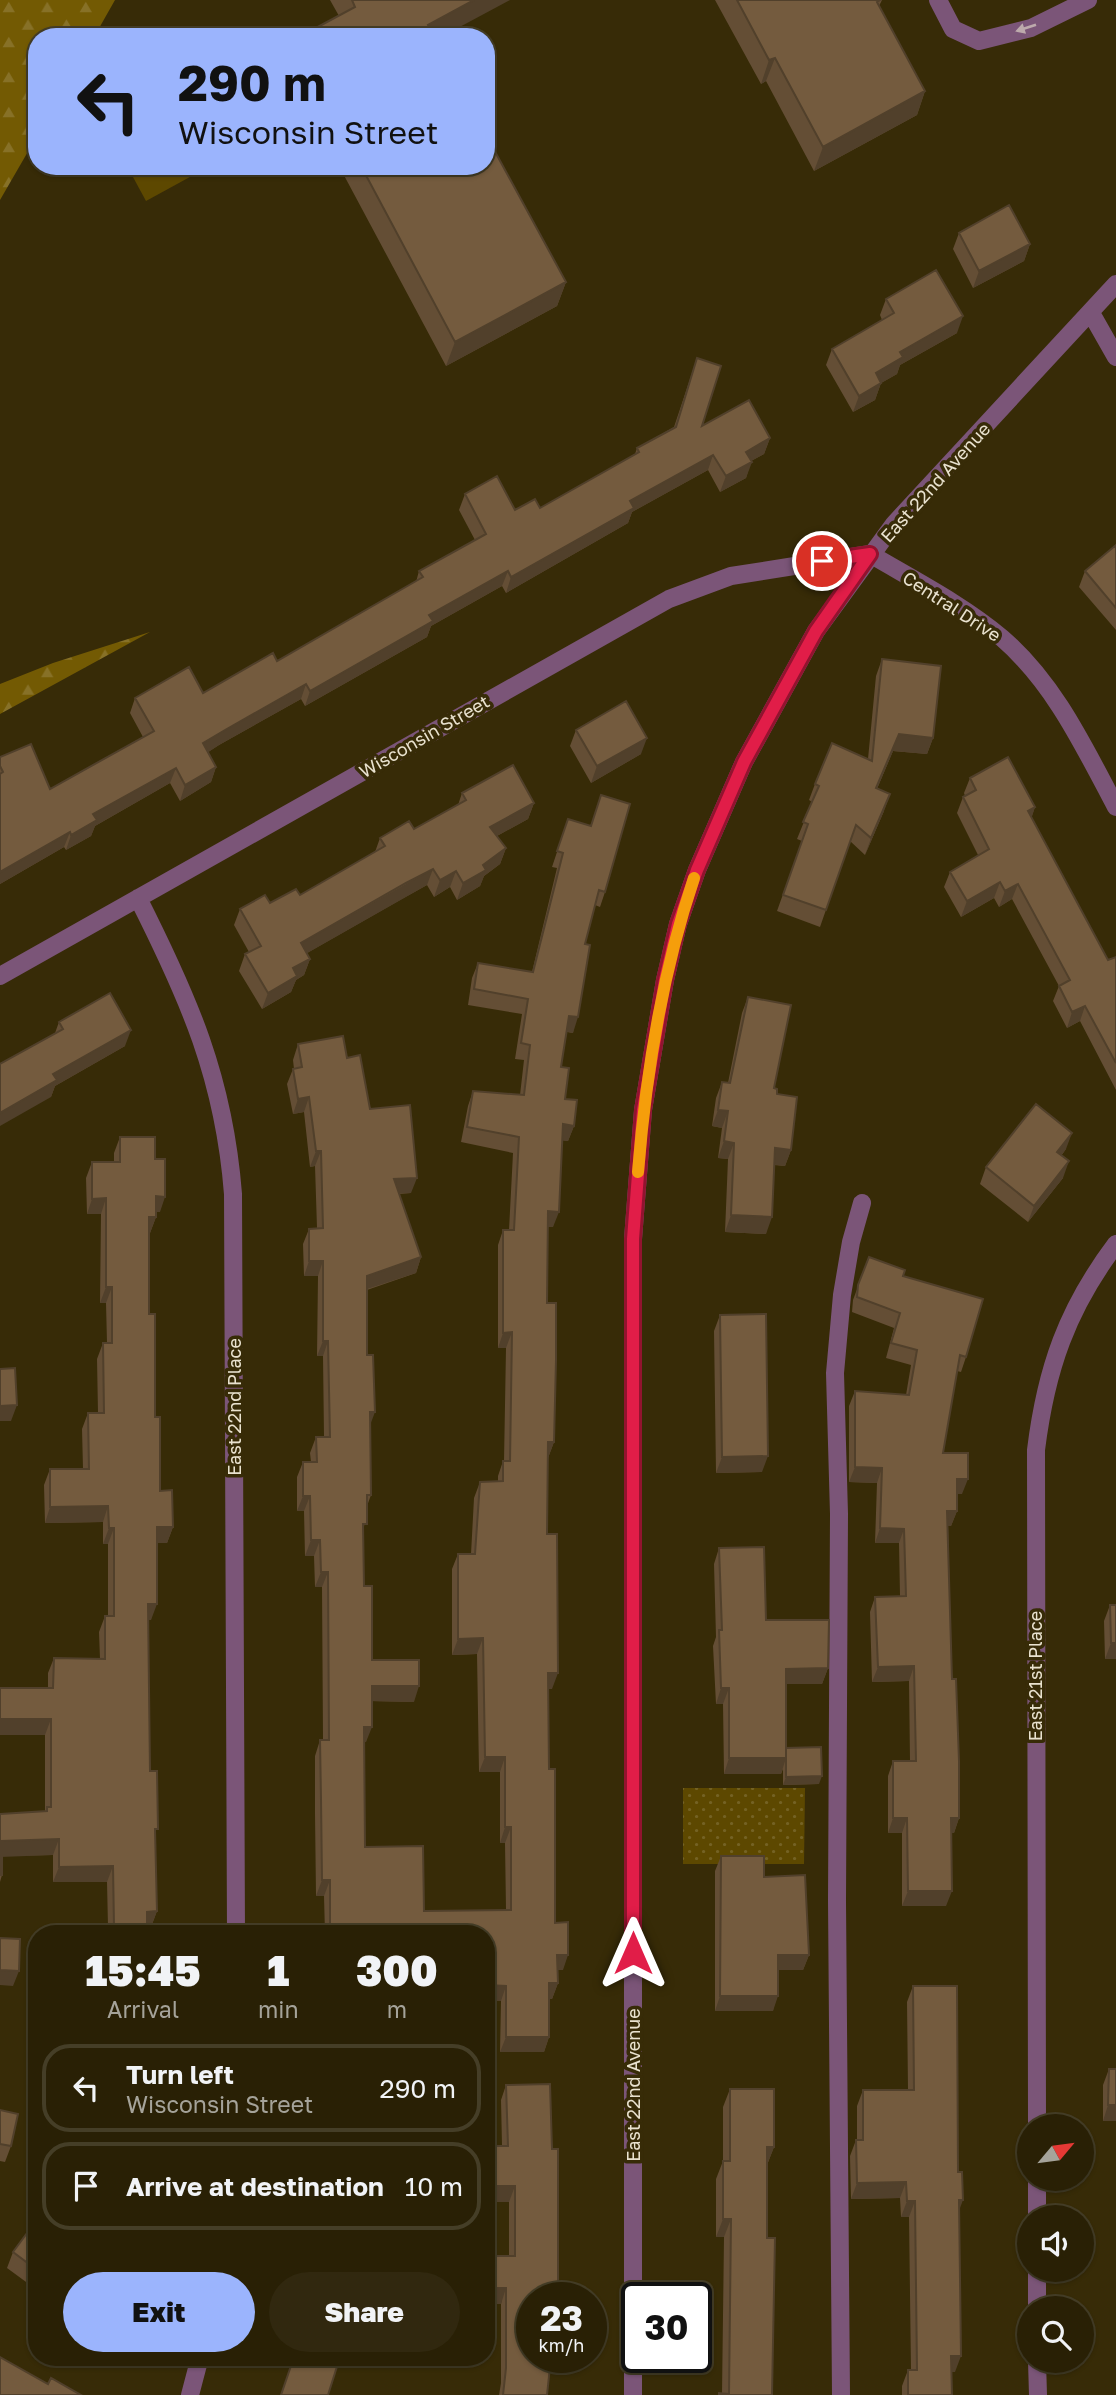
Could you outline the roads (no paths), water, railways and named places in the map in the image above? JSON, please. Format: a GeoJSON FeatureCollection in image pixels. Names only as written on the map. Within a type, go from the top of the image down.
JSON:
{"type":"FeatureCollection","features":[{"type":"Feature","properties":{"kind":"street"},"geometry":{"type":"LineString","coordinates":[[938,0],[953,29],[979,41],[1031,28],[1088,0]]}},
{"type":"Feature","properties":{"kind":"street","name":"East 22nd Avenue"},"geometry":{"type":"LineString","coordinates":[[633,2395],[633,1239],[643,1110],[665,980],[678,924],[715,827],[744,762],[799,659],[870,554],[918,495],[1116,284]]}},
{"type":"Feature","properties":{"kind":"street"},"geometry":{"type":"LineString","coordinates":[[1091,313],[1116,358]]}},
{"type":"Feature","properties":{"kind":"street","name":"Central Drive"},"geometry":{"type":"LineString","coordinates":[[870,554],[974,618],[1023,659],[1067,715],[1116,807]]}},
{"type":"Feature","properties":{"kind":"street","name":"Wisconsin Street"},"geometry":{"type":"LineString","coordinates":[[0,976],[669,598],[731,576],[870,554]]}},
{"type":"Feature","properties":{"kind":"street","name":"East 22nd Place"},"geometry":{"type":"LineString","coordinates":[[138,898],[177,975],[206,1047],[230,1158],[233,1194],[236,1925]]}},
{"type":"Feature","properties":{"kind":"street"},"geometry":{"type":"LineString","coordinates":[[841,2395],[837,1901],[839,1514],[835,1373],[842,1295],[851,1242],[862,1203]]}},
{"type":"Feature","properties":{"kind":"street","name":"East 21st Place"},"geometry":{"type":"LineString","coordinates":[[1037,2114],[1036,1450],[1045,1392],[1072,1312],[1116,1244]]}},
{"type":"Feature","properties":{"kind":"street"},"geometry":{"type":"LineString","coordinates":[[190,2395],[198,2366]]}},
{"type":"Feature","properties":{"kind":"street"},"geometry":{"type":"LineString","coordinates":[[1037,2373],[1038,2395]]}}]}
